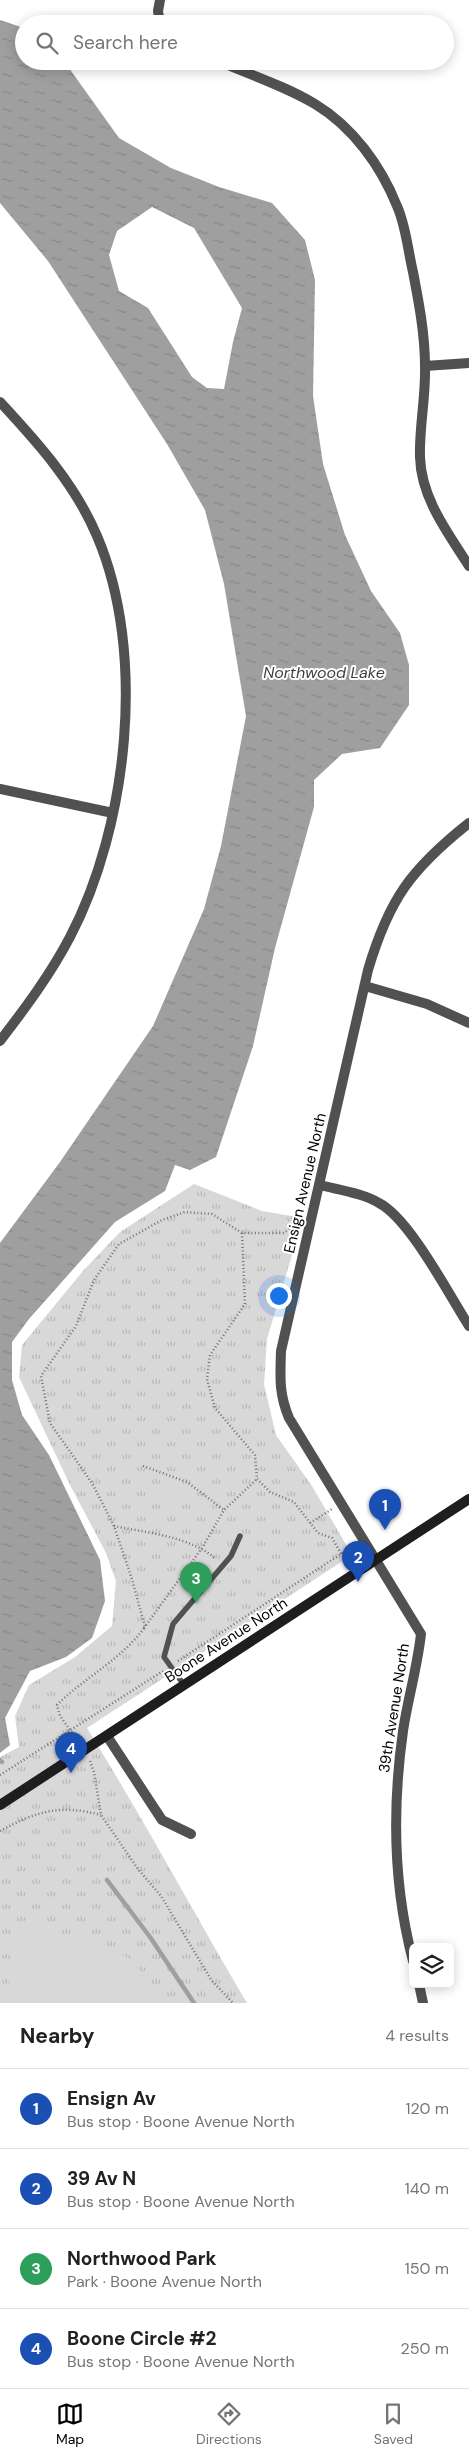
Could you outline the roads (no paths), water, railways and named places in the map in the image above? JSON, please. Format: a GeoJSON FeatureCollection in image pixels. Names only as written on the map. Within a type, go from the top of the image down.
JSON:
{"type":"FeatureCollection","features":[{"type":"Feature","properties":{"kind":"street"},"geometry":{"type":"LineString","coordinates":[[159,15],[160,0]]}},
{"type":"Feature","properties":{"kind":"street"},"geometry":{"type":"LineString","coordinates":[[239,70],[287,90],[316,105],[343,126],[366,150],[384,177],[398,207],[418,297],[425,366],[420,459],[426,487],[436,515],[469,566]]}},
{"type":"Feature","properties":{"kind":"street"},"geometry":{"type":"LineString","coordinates":[[425,366],[469,363]]}},
{"type":"Feature","properties":{"kind":"street"},"geometry":{"type":"LineString","coordinates":[[0,402],[58,468],[80,501],[97,537],[109,572],[125,666],[126,721],[121,777],[113,813],[92,884],[71,936],[44,984],[0,1040]]}},
{"type":"Feature","properties":{"kind":"street"},"geometry":{"type":"LineString","coordinates":[[0,789],[113,813]]}},
{"type":"Feature","properties":{"kind":"street","name":"Ensign Avenue North"},"geometry":{"type":"LineString","coordinates":[[376,1559],[302,1439],[281,1398],[281,1352],[378,935],[393,903],[414,872],[440,846],[469,823]]}},
{"type":"Feature","properties":{"kind":"street"},"geometry":{"type":"LineString","coordinates":[[365,986],[427,1004],[469,1023]]}},
{"type":"Feature","properties":{"kind":"street"},"geometry":{"type":"LineString","coordinates":[[0,1021],[10,1028]]}},
{"type":"Feature","properties":{"kind":"street"},"geometry":{"type":"LineString","coordinates":[[320,1185],[379,1202],[397,1215],[469,1326]]}},
{"type":"Feature","properties":{"kind":"street","name":"Boone Avenue North"},"geometry":{"type":"LineString","coordinates":[[0,1805],[469,1499]]}},
{"type":"Feature","properties":{"kind":"street","name":"39th Avenue North"},"geometry":{"type":"LineString","coordinates":[[376,1559],[420,1634],[416,1672],[404,1728],[396,1796],[395,1845],[400,1898],[409,1943]]}},
{"type":"Feature","properties":{"kind":"street"},"geometry":{"type":"LineString","coordinates":[[106,1736],[162,1820],[191,1834]]}},
{"type":"Feature","properties":{"kind":"street"},"geometry":{"type":"LineString","coordinates":[[420,1988],[423,2003]]}},
{"type":"Feature","properties":{"kind":"lane"},"geometry":{"type":"LineString","coordinates":[[184,1685],[164,1657],[173,1624],[231,1556],[240,1536]]}},
{"type":"Feature","properties":{"kind":"water","name":"Northwood Lake"},"geometry":{"type":"Polygon","coordinates":[[[0,20],[15,25],[15,70],[70,70],[119,138],[171,168],[219,187],[272,203],[305,240],[315,280],[313,396],[323,464],[345,535],[371,591],[400,633],[409,665],[409,705],[380,748],[342,754],[314,780],[314,807],[275,948],[253,1046],[216,1157],[190,1170],[175,1165],[165,1191],[115,1222],[29,1319],[12,1342],[12,1380],[22,1415],[49,1455],[100,1560],[105,1601],[92,1638],[66,1657],[30,1671],[5,1718],[10,1745],[0,1753],[0,1243],[60,1162],[153,1026],[204,909],[221,846],[246,716],[224,584],[205,510],[167,444],[48,261],[0,203],[0,20]],[[152,207],[117,231],[109,255],[119,291],[148,308],[192,377],[207,388],[224,389],[242,308],[194,228],[152,207]]]}},
{"type":"Feature","properties":{"kind":"waterway"},"geometry":{"type":"LineString","coordinates":[[107,1880],[150,1937],[194,2003]]}},
{"type":"Feature","properties":{"kind":"place","name":"Ensign Av"},"geometry":{"type":"Point","coordinates":[385,1530]}},
{"type":"Feature","properties":{"kind":"place","name":"39 Av N"},"geometry":{"type":"Point","coordinates":[358,1582]}},
{"type":"Feature","properties":{"kind":"place","name":"Northwood Park"},"geometry":{"type":"Point","coordinates":[196,1603]}},
{"type":"Feature","properties":{"kind":"place","name":"Boone Circle #2"},"geometry":{"type":"Point","coordinates":[71,1773]}}]}
